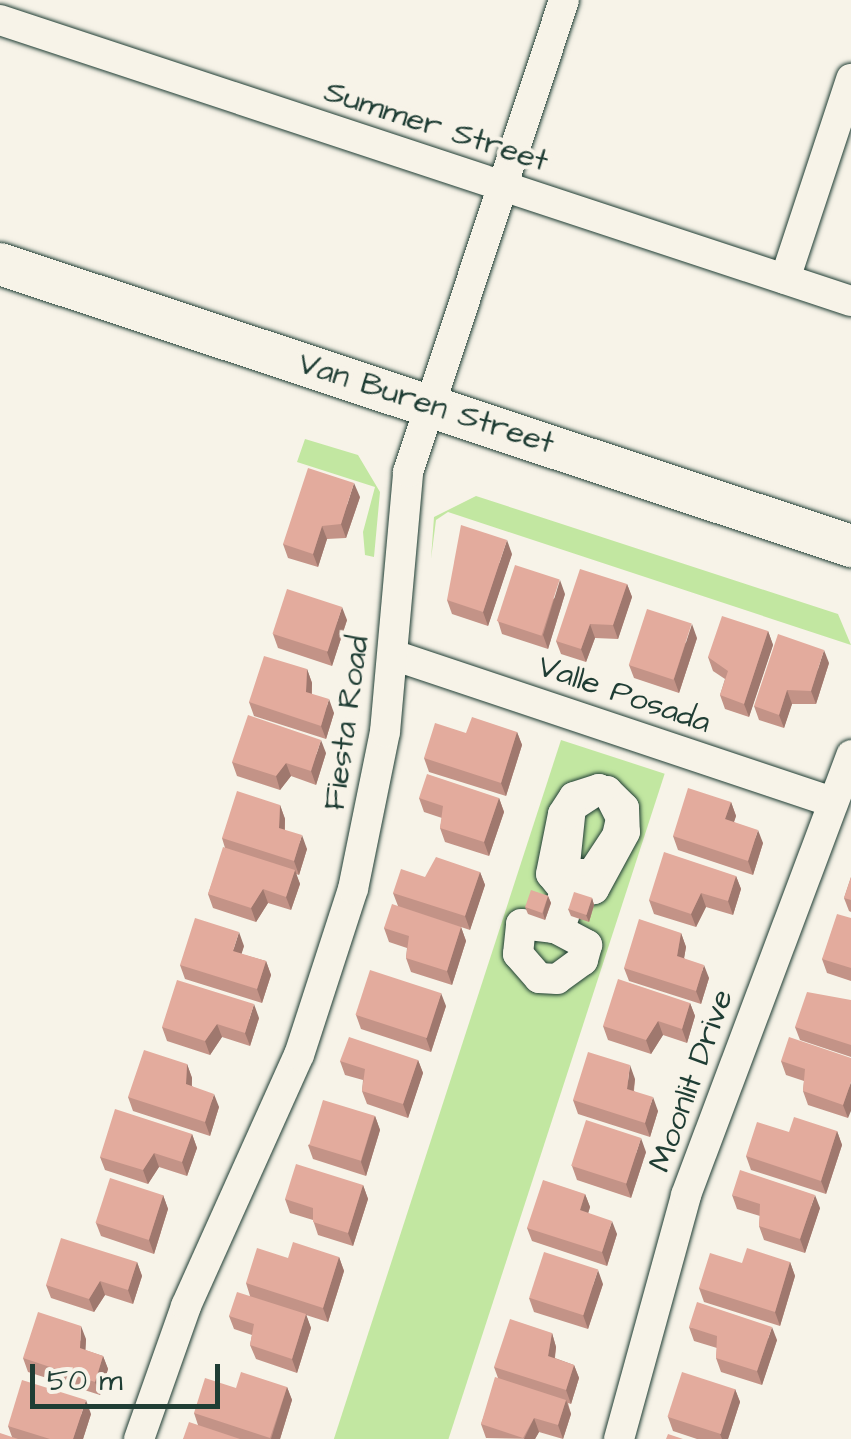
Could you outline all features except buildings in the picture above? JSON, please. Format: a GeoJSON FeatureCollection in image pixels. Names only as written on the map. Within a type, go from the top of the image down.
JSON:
{"type":"FeatureCollection","features":[{"type":"Feature","properties":{"kind":"street","name":"Fiesta Road"},"geometry":{"type":"LineString","coordinates":[[139,1439],[328,970],[373,808],[393,655],[408,472],[564,0]]}},
{"type":"Feature","properties":{"kind":"street","name":"Summer Street"},"geometry":{"type":"LineString","coordinates":[[0,20],[851,301]]}},
{"type":"Feature","properties":{"kind":"street"},"geometry":{"type":"LineString","coordinates":[[784,279],[851,78]]}},
{"type":"Feature","properties":{"kind":"street","name":"Van Buren Street"},"geometry":{"type":"LineString","coordinates":[[0,264],[851,546]]}},
{"type":"Feature","properties":{"kind":"street","name":"Valle Posada"},"geometry":{"type":"LineString","coordinates":[[393,655],[833,802]]}},
{"type":"Feature","properties":{"kind":"street","name":"Moonlit Drive"},"geometry":{"type":"LineString","coordinates":[[619,1439],[686,1195],[851,754]]}},
{"type":"Feature","properties":{"kind":"street"},"geometry":{"type":"LineString","coordinates":[[600,789],[570,807],[562,854],[573,880],[595,866],[620,828],[606,791],[624,808],[625,832],[594,889],[572,894],[559,930],[588,945],[583,960],[556,979],[539,978],[518,954],[521,924],[553,928],[565,891],[551,874],[563,814],[574,796],[600,789]]}},
{"type":"Feature","properties":{"kind":"green space"},"geometry":{"type":"Polygon","coordinates":[[[305,439],[358,455],[380,492],[374,557],[365,555],[363,532],[375,487],[297,462],[305,439]]]}},
{"type":"Feature","properties":{"kind":"green space"},"geometry":{"type":"Polygon","coordinates":[[[476,496],[838,614],[851,645],[448,512],[436,520],[431,559],[434,517],[476,496]]]}},
{"type":"Feature","properties":{"kind":"green space"},"geometry":{"type":"Polygon","coordinates":[[[561,740],[665,774],[448,1439],[334,1439],[561,740]]]}}]}
